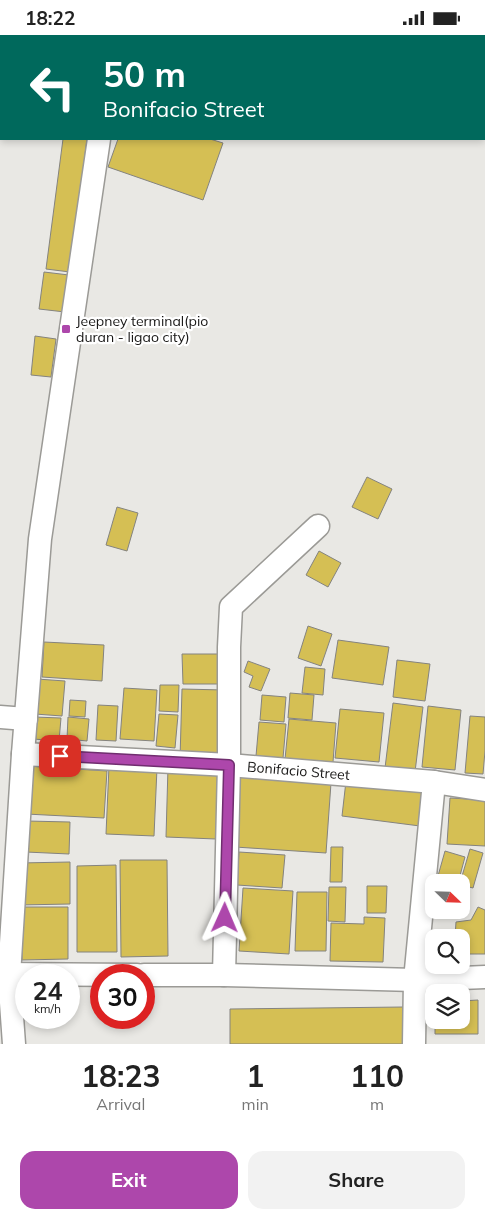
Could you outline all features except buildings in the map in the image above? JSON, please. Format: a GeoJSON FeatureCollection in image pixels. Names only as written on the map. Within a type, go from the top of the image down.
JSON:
{"type":"FeatureCollection","features":[{"type":"Feature","properties":{"kind":"street"},"geometry":{"type":"LineString","coordinates":[[14,1044],[5,974],[40,539],[99,140]]}},
{"type":"Feature","properties":{"kind":"street"},"geometry":{"type":"LineString","coordinates":[[224,975],[229,765],[230,607],[318,525]]}},
{"type":"Feature","properties":{"kind":"street"},"geometry":{"type":"LineString","coordinates":[[0,717],[26,719]]}},
{"type":"Feature","properties":{"kind":"street","name":"Bonifacio Street"},"geometry":{"type":"LineString","coordinates":[[23,754],[229,765],[434,781],[485,790]]}},
{"type":"Feature","properties":{"kind":"street"},"geometry":{"type":"LineString","coordinates":[[414,1044],[414,980],[434,781]]}},
{"type":"Feature","properties":{"kind":"street"},"geometry":{"type":"LineString","coordinates":[[5,974],[90,975]]}},
{"type":"Feature","properties":{"kind":"street"},"geometry":{"type":"LineString","coordinates":[[155,975],[414,980],[485,977]]}},
{"type":"Feature","properties":{"kind":"place","name":"Jeepney terminal(pio duran - ligao city)"},"geometry":{"type":"Point","coordinates":[66,329]}},
{"type":"Feature","properties":{"kind":"route"},"geometry":{"type":"LineString","coordinates":[[60,756],[229,765],[225,918]]}}]}
